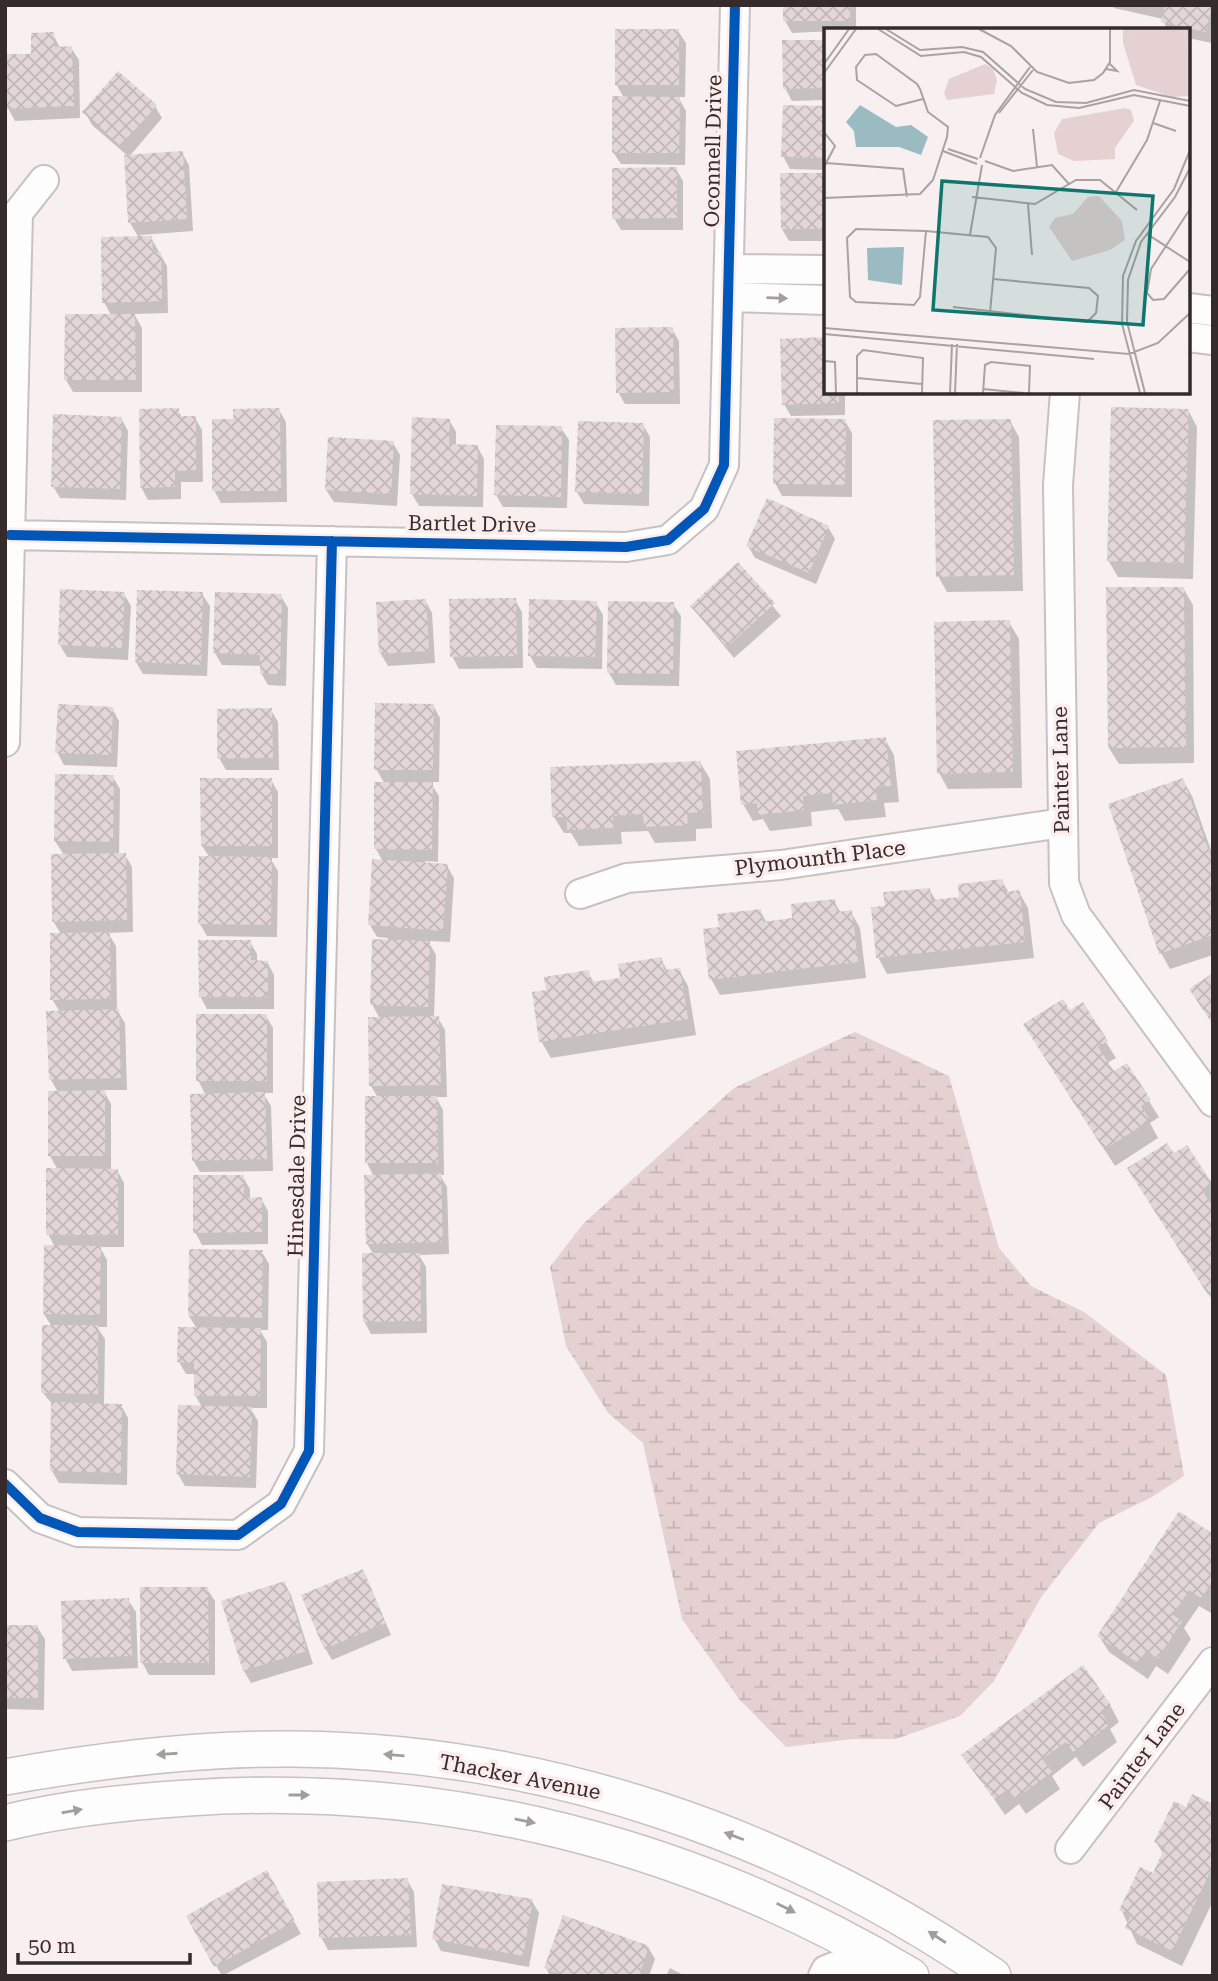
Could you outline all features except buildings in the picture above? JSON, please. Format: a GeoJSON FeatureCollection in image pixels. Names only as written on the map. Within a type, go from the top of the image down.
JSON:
{"type":"FeatureCollection","features":[{"type":"Feature","properties":{"kind":"street","name":"Oconnell Drive"},"geometry":{"type":"LineString","coordinates":[[729,283],[735,5]]}},
{"type":"Feature","properties":{"kind":"street"},"geometry":{"type":"LineString","coordinates":[[5,742],[18,213],[44,180]]}},
{"type":"Feature","properties":{"kind":"street"},"geometry":{"type":"LineString","coordinates":[[729,283],[824,270]]}},
{"type":"Feature","properties":{"kind":"street"},"geometry":{"type":"LineString","coordinates":[[729,283],[824,300]]}},
{"type":"Feature","properties":{"kind":"street","name":"Bartlet Drive"},"geometry":{"type":"LineString","coordinates":[[10,535],[625,547],[668,540],[704,509],[724,465],[729,283]]}},
{"type":"Feature","properties":{"kind":"street"},"geometry":{"type":"LineString","coordinates":[[1190,307],[1213,311]]}},
{"type":"Feature","properties":{"kind":"street"},"geometry":{"type":"LineString","coordinates":[[1190,337],[1213,340]]}},
{"type":"Feature","properties":{"kind":"street","name":"Painter Lane"},"geometry":{"type":"LineString","coordinates":[[1065,394],[1058,485],[1063,883],[1076,915],[1213,1102]]}},
{"type":"Feature","properties":{"kind":"street","name":"Hinesdale Drive"},"geometry":{"type":"LineString","coordinates":[[5,1484],[40,1518],[78,1532],[238,1535],[281,1504],[309,1451],[332,541]]}},
{"type":"Feature","properties":{"kind":"street","name":"Plymounth Place"},"geometry":{"type":"LineString","coordinates":[[580,894],[626,878],[781,865],[1062,823]]}},
{"type":"Feature","properties":{"kind":"street","name":"Painter Lane"},"geometry":{"type":"LineString","coordinates":[[1070,1849],[1213,1662]]}},
{"type":"Feature","properties":{"kind":"street","name":"Thacker Avenue"},"geometry":{"type":"LineString","coordinates":[[5,1777],[147,1755],[231,1750],[328,1750],[444,1761],[535,1776],[615,1796],[783,1856],[887,1908],[993,1976]]}},
{"type":"Feature","properties":{"kind":"street","name":"Thacker Avenue"},"geometry":{"type":"LineString","coordinates":[[5,1823],[144,1801],[232,1795],[315,1795],[412,1802],[542,1825],[660,1858],[775,1902],[861,1960],[911,1976]]}},
{"type":"Feature","properties":{"kind":"street"},"geometry":{"type":"LineString","coordinates":[[822,1976],[826,1970],[861,1960],[887,1908]]}},
{"type":"Feature","properties":{"kind":"green space"},"geometry":{"type":"Polygon","coordinates":[[[855,1032],[949,1076],[999,1248],[1031,1286],[1084,1312],[1166,1375],[1184,1476],[1152,1497],[1099,1523],[1042,1596],[994,1681],[960,1716],[896,1739],[852,1739],[786,1747],[739,1699],[682,1619],[643,1443],[608,1413],[566,1346],[550,1267],[583,1224],[734,1088],[855,1032]]]}},
{"type":"Feature","properties":{"kind":"cycle path"},"geometry":{"type":"LineString","coordinates":[[10,535],[626,547],[668,540],[704,509],[724,465],[735,5]]}},
{"type":"Feature","properties":{"kind":"cycle path"},"geometry":{"type":"LineString","coordinates":[[5,1484],[40,1518],[78,1532],[238,1535],[281,1504],[309,1451],[332,541]]}}]}
